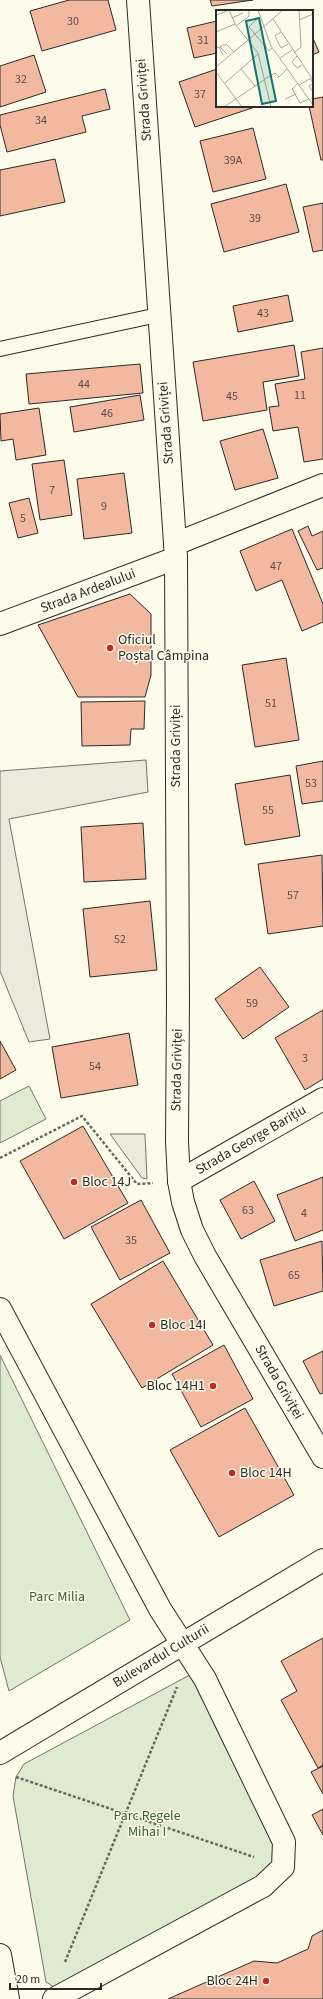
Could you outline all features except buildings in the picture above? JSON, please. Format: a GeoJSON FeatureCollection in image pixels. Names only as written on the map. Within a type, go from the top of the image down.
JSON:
{"type":"FeatureCollection","features":[{"type":"Feature","properties":{"kind":"main road","name":"Strada Griviței"},"geometry":{"type":"LineString","coordinates":[[138,0],[175,551],[178,1001],[177,1141],[179,1181],[183,1202],[192,1230],[205,1256],[323,1457]]}},
{"type":"Feature","properties":{"kind":"main road","name":"Strada Ardealului"},"geometry":{"type":"LineString","coordinates":[[0,624],[175,551],[323,485]]}},
{"type":"Feature","properties":{"kind":"main road","name":"Strada George Barițiu"},"geometry":{"type":"LineString","coordinates":[[179,1181],[323,1099]]}},
{"type":"Feature","properties":{"kind":"main road"},"geometry":{"type":"LineString","coordinates":[[0,1309],[160,1609],[205,1680],[284,1842],[282,1867],[263,1886],[54,1999]]}},
{"type":"Feature","properties":{"kind":"main road","name":"Bulevardul Culturii"},"geometry":{"type":"LineString","coordinates":[[0,1753],[323,1560]]}},
{"type":"Feature","properties":{"kind":"main road"},"geometry":{"type":"LineString","coordinates":[[0,1955],[8,1999]]}},
{"type":"Feature","properties":{"kind":"lane"},"geometry":{"type":"LineString","coordinates":[[0,349],[158,315]]}},
{"type":"Feature","properties":{"kind":"path"},"geometry":{"type":"LineString","coordinates":[[0,1158],[82,1116],[137,1184],[179,1181]]}},
{"type":"Feature","properties":{"kind":"path"},"geometry":{"type":"LineString","coordinates":[[62,1969],[180,1681]]}},
{"type":"Feature","properties":{"kind":"path"},"geometry":{"type":"LineString","coordinates":[[16,1776],[282,1867]]}},
{"type":"Feature","properties":{"kind":"green space"},"geometry":{"type":"Polygon","coordinates":[[[29,1086],[46,1119],[0,1143],[0,1101],[29,1086]]]}},
{"type":"Feature","properties":{"kind":"green space","name":"Parc Milia"},"geometry":{"type":"Polygon","coordinates":[[[0,1355],[130,1620],[9,1691],[0,1657],[0,1355]]]}},
{"type":"Feature","properties":{"kind":"green space","name":"Parc Regele Mihai I"},"geometry":{"type":"Polygon","coordinates":[[[199,1670],[283,1867],[64,1993],[46,1982],[13,1796],[16,1777],[24,1764],[199,1670]]]}},
{"type":"Feature","properties":{"kind":"shaded area"},"geometry":{"type":"Polygon","coordinates":[[[146,760],[148,792],[9,819],[50,1039],[29,1042],[0,971],[0,771],[146,760]]]}},
{"type":"Feature","properties":{"kind":"shaded area"},"geometry":{"type":"Polygon","coordinates":[[[110,1134],[145,1134],[147,1179],[142,1178],[110,1134]]]}},
{"type":"Feature","properties":{"kind":"place","name":"Oficiul Poștal Câmpina"},"geometry":{"type":"Point","coordinates":[110,648]}},
{"type":"Feature","properties":{"kind":"place","name":"Bloc 14J"},"geometry":{"type":"Point","coordinates":[74,1182]}},
{"type":"Feature","properties":{"kind":"place","name":"Bloc 14I"},"geometry":{"type":"Point","coordinates":[152,1325]}},
{"type":"Feature","properties":{"kind":"place","name":"Bloc 14H1"},"geometry":{"type":"Point","coordinates":[213,1386]}},
{"type":"Feature","properties":{"kind":"place","name":"Bloc 14H"},"geometry":{"type":"Point","coordinates":[232,1473]}},
{"type":"Feature","properties":{"kind":"place","name":"Bloc 24H"},"geometry":{"type":"Point","coordinates":[266,1981]}}]}
